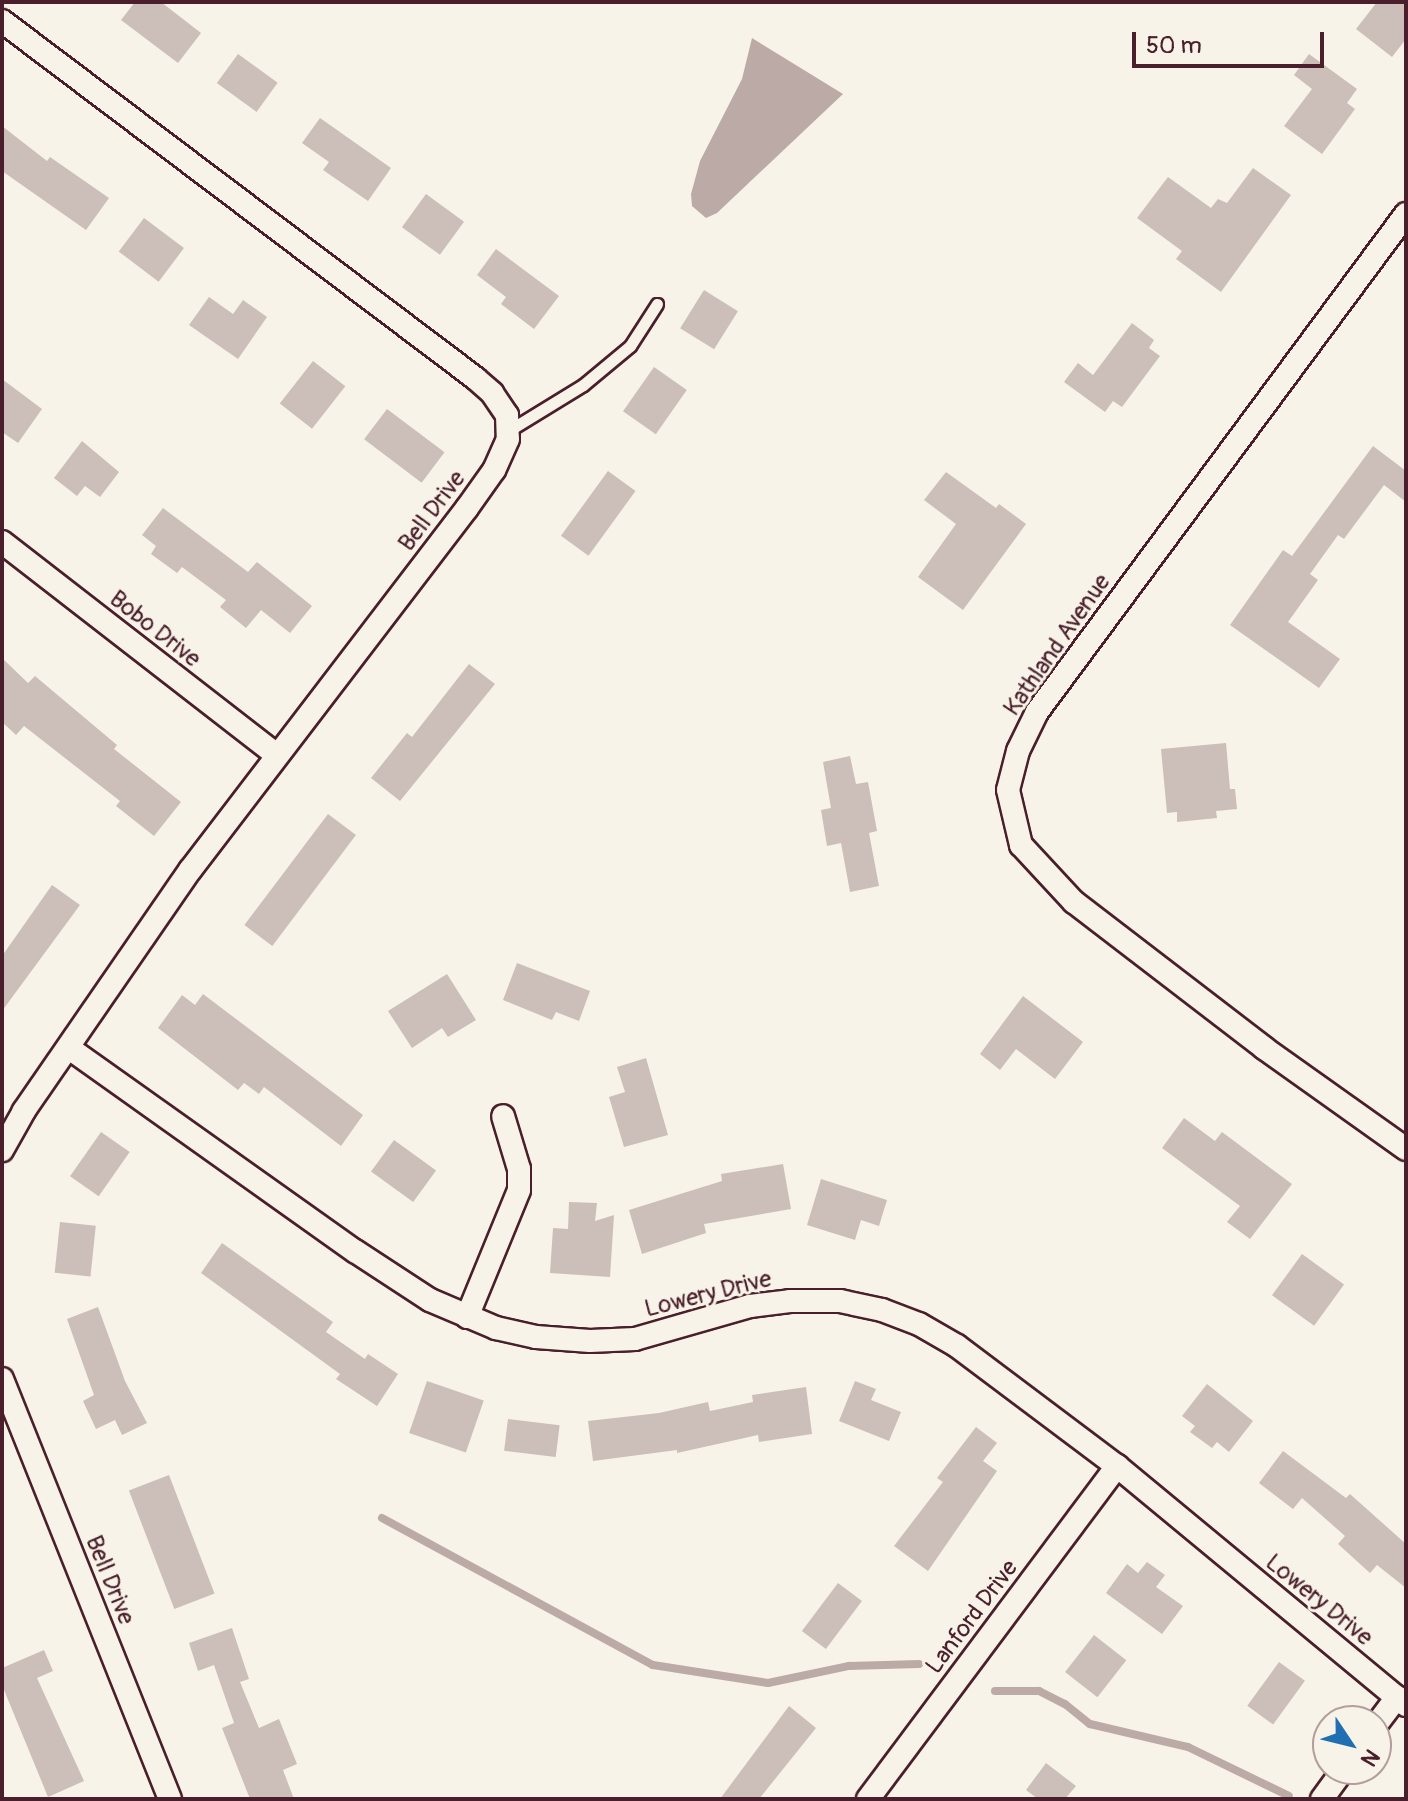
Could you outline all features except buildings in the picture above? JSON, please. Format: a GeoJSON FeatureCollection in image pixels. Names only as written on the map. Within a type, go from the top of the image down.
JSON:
{"type":"FeatureCollection","features":[{"type":"Feature","properties":{"kind":"street"},"geometry":{"type":"LineString","coordinates":[[2,21],[475,378],[492,393],[507,415],[508,431]]}},
{"type":"Feature","properties":{"kind":"street","name":"Kathland Avenue"},"geometry":{"type":"LineString","coordinates":[[1406,214],[1037,712],[1018,751],[1008,790],[1021,845],[1074,902],[1264,1048],[1406,1149]]}},
{"type":"Feature","properties":{"kind":"street","name":"Bell Drive"},"geometry":{"type":"LineString","coordinates":[[2,1150],[24,1111],[190,870],[476,496],[494,470],[508,439],[508,431]]}},
{"type":"Feature","properties":{"kind":"street","name":"Bobo Drive"},"geometry":{"type":"LineString","coordinates":[[2,542],[277,755]]}},
{"type":"Feature","properties":{"kind":"street","name":"Lowery Drive"},"geometry":{"type":"LineString","coordinates":[[69,1048],[355,1251],[430,1300],[467,1317],[536,1337],[590,1341],[635,1339],[750,1306],[777,1303],[840,1301],[882,1310],[919,1324],[957,1346],[1117,1466],[1401,1701]]}},
{"type":"Feature","properties":{"kind":"street"},"geometry":{"type":"LineString","coordinates":[[467,1317],[519,1190],[519,1169],[503,1116]]}},
{"type":"Feature","properties":{"kind":"street","name":"Bell Drive"},"geometry":{"type":"LineString","coordinates":[[2,1379],[170,1799]]}},
{"type":"Feature","properties":{"kind":"street","name":"Lanford Drive"},"geometry":{"type":"LineString","coordinates":[[868,1799],[1117,1466]]}},
{"type":"Feature","properties":{"kind":"lane"},"geometry":{"type":"LineString","coordinates":[[508,431],[583,385],[630,346],[657,304]]}},
{"type":"Feature","properties":{"kind":"shaded area"},"geometry":{"type":"Polygon","coordinates":[[[752,38],[843,94],[717,213],[706,218],[692,206],[691,194],[700,161],[742,79],[752,38]]]}},
{"type":"Feature","properties":{"kind":"waterway"},"geometry":{"type":"LineString","coordinates":[[382,1518],[653,1665],[768,1683],[849,1666],[919,1664]]}},
{"type":"Feature","properties":{"kind":"waterway"},"geometry":{"type":"LineString","coordinates":[[995,1691],[1039,1691],[1065,1704],[1090,1724],[1188,1747],[1289,1796]]}}]}
